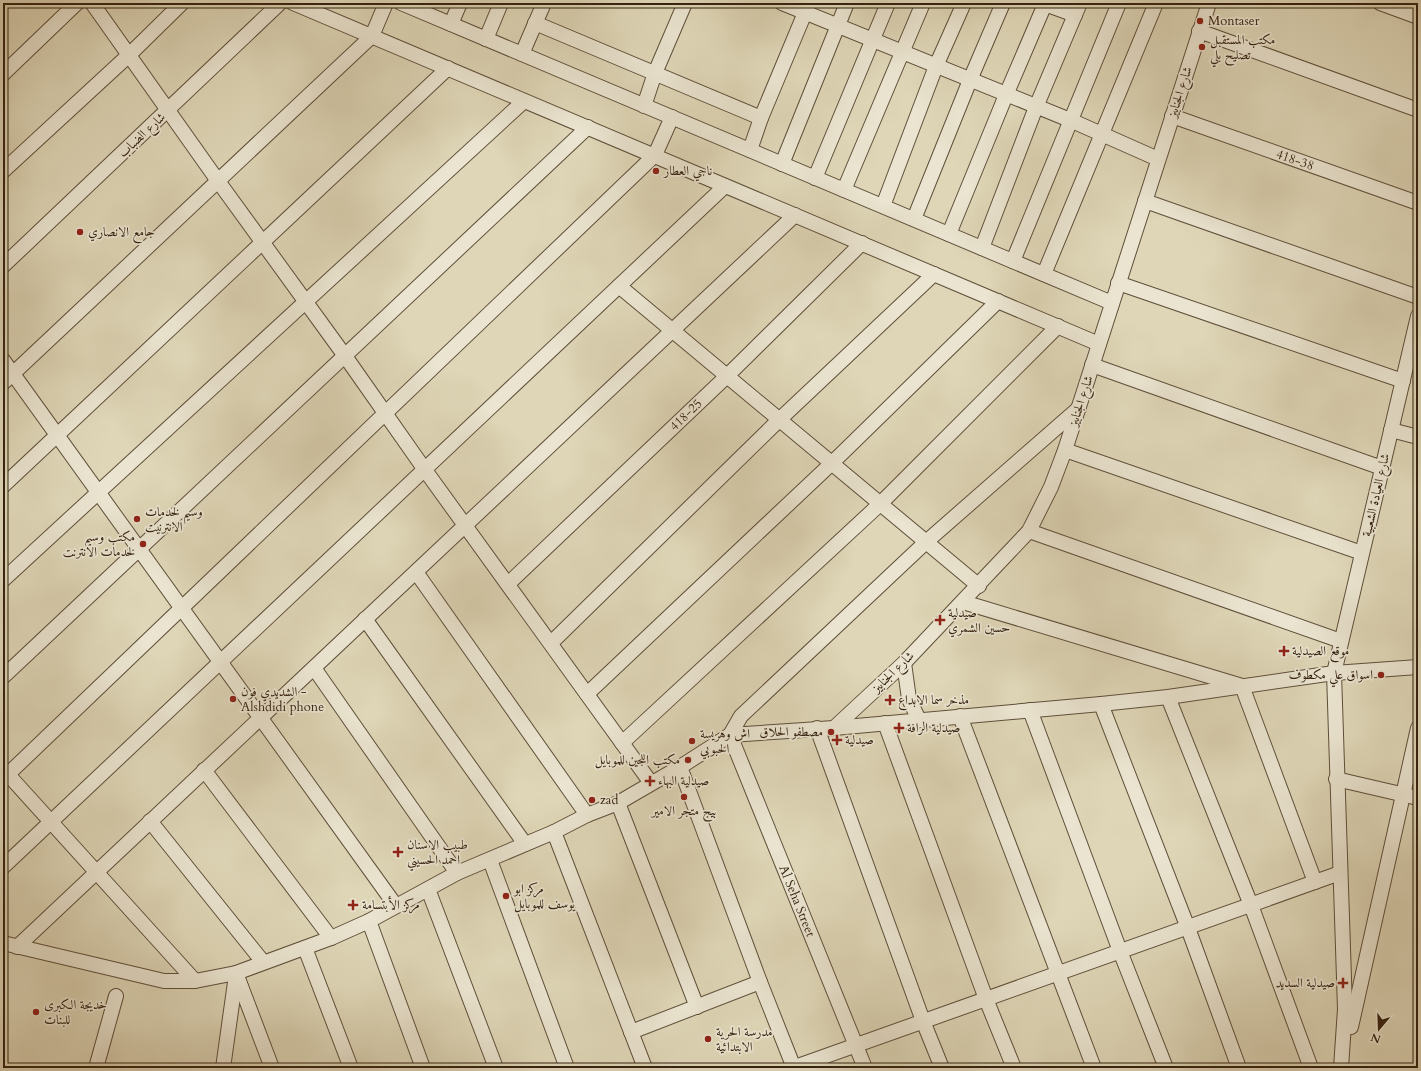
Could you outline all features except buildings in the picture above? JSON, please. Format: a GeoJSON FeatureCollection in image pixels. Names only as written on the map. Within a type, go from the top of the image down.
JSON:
{"type":"FeatureCollection","features":[{"type":"Feature","properties":{"kind":"street"},"geometry":{"type":"LineString","coordinates":[[3,74],[77,3]]}},
{"type":"Feature","properties":{"kind":"street"},"geometry":{"type":"LineString","coordinates":[[92,3],[262,243],[345,356],[425,470],[651,783]]}},
{"type":"Feature","properties":{"kind":"street"},"geometry":{"type":"LineString","coordinates":[[3,171],[129,55],[182,3]]}},
{"type":"Feature","properties":{"kind":"street","name":"شارع الضباب"},"geometry":{"type":"LineString","coordinates":[[3,266],[280,3]]}},
{"type":"Feature","properties":{"kind":"street"},"geometry":{"type":"LineString","coordinates":[[293,3],[1099,344]]}},
{"type":"Feature","properties":{"kind":"street"},"geometry":{"type":"LineString","coordinates":[[8,379],[372,36],[386,3]]}},
{"type":"Feature","properties":{"kind":"street"},"geometry":{"type":"LineString","coordinates":[[401,3],[424,7],[451,24],[1112,303]]}},
{"type":"Feature","properties":{"kind":"street"},"geometry":{"type":"LineString","coordinates":[[451,24],[460,3]]}},
{"type":"Feature","properties":{"kind":"street"},"geometry":{"type":"LineString","coordinates":[[486,39],[501,3]]}},
{"type":"Feature","properties":{"kind":"street"},"geometry":{"type":"LineString","coordinates":[[522,54],[544,3]]}},
{"type":"Feature","properties":{"kind":"street"},"geometry":{"type":"LineString","coordinates":[[644,106],[655,73],[685,3]]}},
{"type":"Feature","properties":{"kind":"street"},"geometry":{"type":"LineString","coordinates":[[782,3],[807,8],[837,26],[1036,108],[1070,120],[1158,159]]}},
{"type":"Feature","properties":{"kind":"street"},"geometry":{"type":"LineString","coordinates":[[782,164],[847,3]]}},
{"type":"Feature","properties":{"kind":"street"},"geometry":{"type":"LineString","coordinates":[[815,178],[888,3]]}},
{"type":"Feature","properties":{"kind":"street"},"geometry":{"type":"LineString","coordinates":[[844,190],[923,3]]}},
{"type":"Feature","properties":{"kind":"street"},"geometry":{"type":"LineString","coordinates":[[883,206],[936,66],[964,3]]}},
{"type":"Feature","properties":{"kind":"street"},"geometry":{"type":"LineString","coordinates":[[914,219],[1003,3]]}},
{"type":"Feature","properties":{"kind":"street"},"geometry":{"type":"LineString","coordinates":[[949,234],[1044,3],[1078,9],[1036,108],[982,248]]}},
{"type":"Feature","properties":{"kind":"street"},"geometry":{"type":"LineString","coordinates":[[1013,261],[1119,3]]}},
{"type":"Feature","properties":{"kind":"street"},"geometry":{"type":"LineString","coordinates":[[1044,274],[1156,3]]}},
{"type":"Feature","properties":{"kind":"street","name":"شارع الجنابيز"},"geometry":{"type":"LineString","coordinates":[[834,728],[904,663],[979,586],[1029,531],[1051,487],[1065,450],[1209,3]]}},
{"type":"Feature","properties":{"kind":"street"},"geometry":{"type":"LineString","coordinates":[[1380,3],[1418,17]]}},
{"type":"Feature","properties":{"kind":"street"},"geometry":{"type":"LineString","coordinates":[[750,150],[761,118],[807,8]]}},
{"type":"Feature","properties":{"kind":"street"},"geometry":{"type":"LineString","coordinates":[[536,23],[761,118]]}},
{"type":"Feature","properties":{"kind":"street"},"geometry":{"type":"LineString","coordinates":[[1199,31],[1418,110]]}},
{"type":"Feature","properties":{"kind":"street"},"geometry":{"type":"LineString","coordinates":[[3,486],[448,68]]}},
{"type":"Feature","properties":{"kind":"street"},"geometry":{"type":"LineString","coordinates":[[3,580],[524,101]]}},
{"type":"Feature","properties":{"kind":"street","name":"418-38"},"geometry":{"type":"LineString","coordinates":[[1172,116],[1418,203]]}},
{"type":"Feature","properties":{"kind":"street"},"geometry":{"type":"LineString","coordinates":[[195,981],[51,822],[5,774],[655,155],[672,117]]}},
{"type":"Feature","properties":{"kind":"street"},"geometry":{"type":"LineString","coordinates":[[3,677],[588,128]]}},
{"type":"Feature","properties":{"kind":"street"},"geometry":{"type":"LineString","coordinates":[[3,867],[725,186]]}},
{"type":"Feature","properties":{"kind":"street"},"geometry":{"type":"LineString","coordinates":[[1145,201],[1418,297]]}},
{"type":"Feature","properties":{"kind":"street"},"geometry":{"type":"LineString","coordinates":[[18,947],[204,770],[795,215]]}},
{"type":"Feature","properties":{"kind":"street","name":"418-25"},"geometry":{"type":"LineString","coordinates":[[508,584],[727,376],[862,243]]}},
{"type":"Feature","properties":{"kind":"street"},"geometry":{"type":"LineString","coordinates":[[550,644],[779,420],[934,274]]}},
{"type":"Feature","properties":{"kind":"street"},"geometry":{"type":"LineString","coordinates":[[1118,283],[1403,381]]}},
{"type":"Feature","properties":{"kind":"street"},"geometry":{"type":"LineString","coordinates":[[619,286],[979,586]]}},
{"type":"Feature","properties":{"kind":"street"},"geometry":{"type":"LineString","coordinates":[[587,694],[832,464],[998,301]]}},
{"type":"Feature","properties":{"kind":"street","name":"شارع العيادة الشعبية"},"geometry":{"type":"LineString","coordinates":[[1341,1068],[1345,1009],[1336,778],[1334,673],[1418,316]]}},
{"type":"Feature","properties":{"kind":"street"},"geometry":{"type":"LineString","coordinates":[[622,743],[880,504],[1058,326]]}},
{"type":"Feature","properties":{"kind":"street"},"geometry":{"type":"LineString","coordinates":[[3,360],[8,379],[58,435],[396,906]]}},
{"type":"Feature","properties":{"kind":"street"},"geometry":{"type":"LineString","coordinates":[[1092,365],[1382,468]]}},
{"type":"Feature","properties":{"kind":"street"},"geometry":{"type":"LineString","coordinates":[[3,943],[164,981],[195,981],[236,973],[332,938],[369,921],[458,873],[554,832],[587,815],[618,802],[680,767],[730,735],[741,716],[926,542],[1078,408]]}},
{"type":"Feature","properties":{"kind":"street"},"geometry":{"type":"LineString","coordinates":[[1391,430],[1418,437]]}},
{"type":"Feature","properties":{"kind":"street"},"geometry":{"type":"LineString","coordinates":[[1065,450],[1362,553]]}},
{"type":"Feature","properties":{"kind":"street"},"geometry":{"type":"LineString","coordinates":[[1029,531],[1341,641]]}},
{"type":"Feature","properties":{"kind":"street"},"geometry":{"type":"LineString","coordinates":[[416,572],[587,815]]}},
{"type":"Feature","properties":{"kind":"street"},"geometry":{"type":"LineString","coordinates":[[963,602],[1242,686]]}},
{"type":"Feature","properties":{"kind":"street"},"geometry":{"type":"LineString","coordinates":[[365,619],[525,844]]}},
{"type":"Feature","properties":{"kind":"street"},"geometry":{"type":"LineString","coordinates":[[904,663],[909,699],[919,720]]}},
{"type":"Feature","properties":{"kind":"street"},"geometry":{"type":"LineString","coordinates":[[730,735],[834,728],[1101,704],[1168,697],[1334,673],[1418,667]]}},
{"type":"Feature","properties":{"kind":"street"},"geometry":{"type":"LineString","coordinates":[[314,668],[458,873]]}},
{"type":"Feature","properties":{"kind":"street"},"geometry":{"type":"LineString","coordinates":[[1242,686],[1315,882]]}},
{"type":"Feature","properties":{"kind":"street"},"geometry":{"type":"LineString","coordinates":[[1168,697],[1251,905],[1311,1068]]}},
{"type":"Feature","properties":{"kind":"street"},"geometry":{"type":"LineString","coordinates":[[1101,704],[1188,928],[1240,1068]]}},
{"type":"Feature","properties":{"kind":"street"},"geometry":{"type":"LineString","coordinates":[[1030,710],[1120,952],[1166,1068]]}},
{"type":"Feature","properties":{"kind":"street"},"geometry":{"type":"LineString","coordinates":[[960,716],[1094,1068]]}},
{"type":"Feature","properties":{"kind":"street"},"geometry":{"type":"LineString","coordinates":[[885,723],[986,999],[1014,1068]]}},
{"type":"Feature","properties":{"kind":"street"},"geometry":{"type":"LineString","coordinates":[[817,728],[923,1021],[942,1068]]}},
{"type":"Feature","properties":{"kind":"street"},"geometry":{"type":"LineString","coordinates":[[1341,1068],[1418,728]]}},
{"type":"Feature","properties":{"kind":"street","name":"Al Seha Street"},"geometry":{"type":"LineString","coordinates":[[730,735],[865,1068]]}},
{"type":"Feature","properties":{"kind":"street"},"geometry":{"type":"LineString","coordinates":[[680,767],[793,1068],[1340,873]]}},
{"type":"Feature","properties":{"kind":"street"},"geometry":{"type":"LineString","coordinates":[[204,770],[332,938]]}},
{"type":"Feature","properties":{"kind":"street"},"geometry":{"type":"LineString","coordinates":[[1336,778],[1418,798]]}},
{"type":"Feature","properties":{"kind":"street"},"geometry":{"type":"LineString","coordinates":[[618,802],[697,1007]]}},
{"type":"Feature","properties":{"kind":"street"},"geometry":{"type":"LineString","coordinates":[[150,821],[263,962]]}},
{"type":"Feature","properties":{"kind":"street"},"geometry":{"type":"LineString","coordinates":[[554,832],[644,1068]]}},
{"type":"Feature","properties":{"kind":"street"},"geometry":{"type":"LineString","coordinates":[[490,860],[567,1068]]}},
{"type":"Feature","properties":{"kind":"street"},"geometry":{"type":"LineString","coordinates":[[428,889],[496,1068]]}},
{"type":"Feature","properties":{"kind":"street"},"geometry":{"type":"LineString","coordinates":[[369,921],[423,1068]]}},
{"type":"Feature","properties":{"kind":"street"},"geometry":{"type":"LineString","coordinates":[[305,948],[351,1068]]}},
{"type":"Feature","properties":{"kind":"street"},"geometry":{"type":"LineString","coordinates":[[223,1068],[236,973]]}},
{"type":"Feature","properties":{"kind":"street"},"geometry":{"type":"LineString","coordinates":[[236,973],[272,1068]]}},
{"type":"Feature","properties":{"kind":"street"},"geometry":{"type":"LineString","coordinates":[[631,1032],[760,982]]}},
{"type":"Feature","properties":{"kind":"street"},"geometry":{"type":"LineString","coordinates":[[96,1068],[116,996]]}},
{"type":"Feature","properties":{"kind":"place","name":"Montaser"},"geometry":{"type":"Point","coordinates":[1200,21]}},
{"type":"Feature","properties":{"kind":"place","name":"مكتب المستقبل تصليح بلي"},"geometry":{"type":"Point","coordinates":[1202,47]}},
{"type":"Feature","properties":{"kind":"place","name":"ناجي العطار"},"geometry":{"type":"Point","coordinates":[656,171]}},
{"type":"Feature","properties":{"kind":"place","name":"جامع الانصاري"},"geometry":{"type":"Point","coordinates":[80,232]}},
{"type":"Feature","properties":{"kind":"place","name":"وسيم لخدمات الانترنيت"},"geometry":{"type":"Point","coordinates":[137,519]}},
{"type":"Feature","properties":{"kind":"place","name":"مكتب وسيم لخدمات الانترنت"},"geometry":{"type":"Point","coordinates":[143,544]}},
{"type":"Feature","properties":{"kind":"place","name":"صيدلية حسين الشمري"},"geometry":{"type":"Point","coordinates":[940,620]}},
{"type":"Feature","properties":{"kind":"place","name":"موقع الصيدلية"},"geometry":{"type":"Point","coordinates":[1284,651]}},
{"type":"Feature","properties":{"kind":"place","name":"اسواق علي مكطوف"},"geometry":{"type":"Point","coordinates":[1381,675]}},
{"type":"Feature","properties":{"kind":"place","name":"الشديدي فون - Alshdidi phone"},"geometry":{"type":"Point","coordinates":[233,699]}},
{"type":"Feature","properties":{"kind":"place","name":"مذخر سما الابداع"},"geometry":{"type":"Point","coordinates":[890,700]}},
{"type":"Feature","properties":{"kind":"place","name":"صيدلية الرافة"},"geometry":{"type":"Point","coordinates":[899,728]}},
{"type":"Feature","properties":{"kind":"place","name":"مصطفو الحلاق"},"geometry":{"type":"Point","coordinates":[831,732]}},
{"type":"Feature","properties":{"kind":"place","name":"صيدلية"},"geometry":{"type":"Point","coordinates":[837,740]}},
{"type":"Feature","properties":{"kind":"place","name":"اش وهريسة الحبوبي"},"geometry":{"type":"Point","coordinates":[692,741]}},
{"type":"Feature","properties":{"kind":"place","name":"مكتب اللجين للموبايل"},"geometry":{"type":"Point","coordinates":[688,760]}},
{"type":"Feature","properties":{"kind":"place","name":"صيدلية البهاء"},"geometry":{"type":"Point","coordinates":[650,781]}},
{"type":"Feature","properties":{"kind":"place","name":"بيج متجر الامير"},"geometry":{"type":"Point","coordinates":[684,797]}},
{"type":"Feature","properties":{"kind":"place","name":"zad"},"geometry":{"type":"Point","coordinates":[592,800]}},
{"type":"Feature","properties":{"kind":"place","name":"طبيب الاسنان احمد الحسيني"},"geometry":{"type":"Point","coordinates":[398,852]}},
{"type":"Feature","properties":{"kind":"place","name":"مركز ابو يوسف للموبايل"},"geometry":{"type":"Point","coordinates":[506,896]}},
{"type":"Feature","properties":{"kind":"place","name":"مركز الأبتسامة"},"geometry":{"type":"Point","coordinates":[353,905]}},
{"type":"Feature","properties":{"kind":"place","name":"صيدلية السديد"},"geometry":{"type":"Point","coordinates":[1343,983]}},
{"type":"Feature","properties":{"kind":"place","name":"خديجة الكبرى للبنات"},"geometry":{"type":"Point","coordinates":[36,1012]}},
{"type":"Feature","properties":{"kind":"place","name":"مدرسة الحرية الابتدائية"},"geometry":{"type":"Point","coordinates":[708,1039]}}]}
